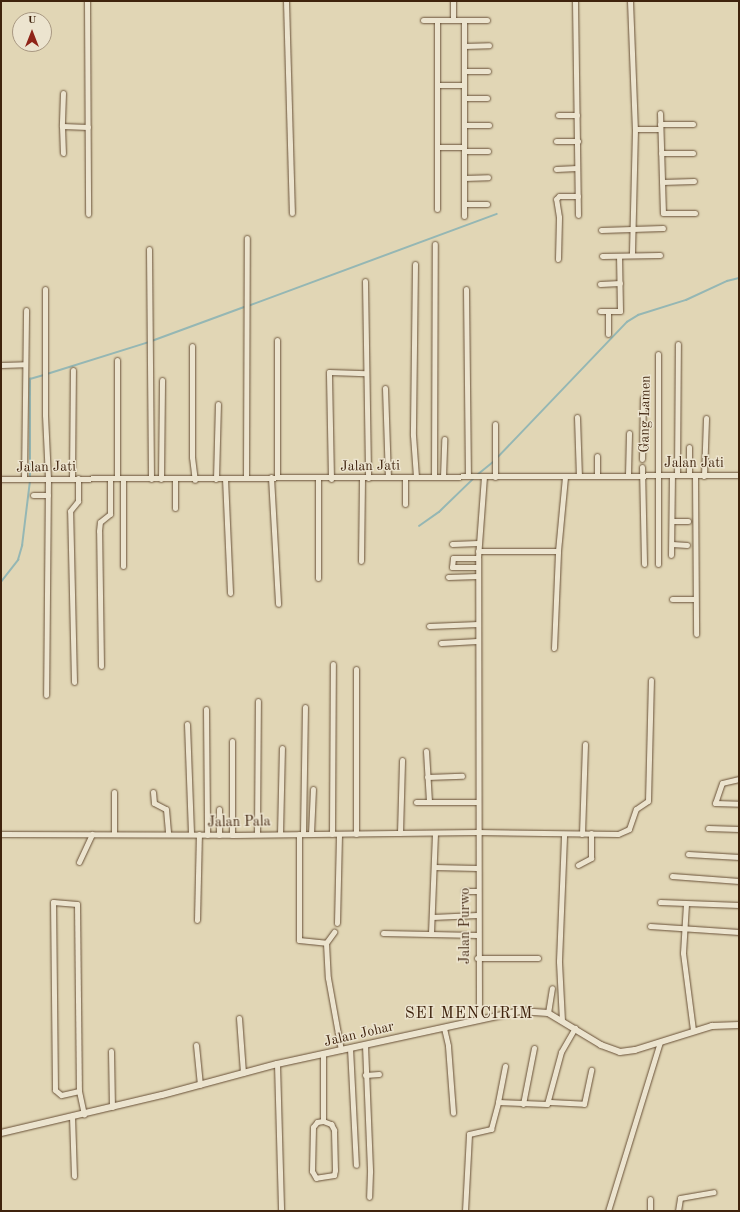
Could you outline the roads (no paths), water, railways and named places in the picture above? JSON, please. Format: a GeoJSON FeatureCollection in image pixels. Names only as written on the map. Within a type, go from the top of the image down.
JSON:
{"type":"FeatureCollection","features":[{"type":"Feature","properties":{"kind":"street"},"geometry":{"type":"LineString","coordinates":[[87,1],[88,214]]}},
{"type":"Feature","properties":{"kind":"street"},"geometry":{"type":"LineString","coordinates":[[286,1],[292,213]]}},
{"type":"Feature","properties":{"kind":"street"},"geometry":{"type":"LineString","coordinates":[[452,1],[453,20]]}},
{"type":"Feature","properties":{"kind":"street"},"geometry":{"type":"LineString","coordinates":[[575,1],[578,215]]}},
{"type":"Feature","properties":{"kind":"street"},"geometry":{"type":"LineString","coordinates":[[630,1],[635,129],[632,255]]}},
{"type":"Feature","properties":{"kind":"street"},"geometry":{"type":"LineString","coordinates":[[423,20],[487,20]]}},
{"type":"Feature","properties":{"kind":"street"},"geometry":{"type":"LineString","coordinates":[[437,20],[437,209]]}},
{"type":"Feature","properties":{"kind":"street"},"geometry":{"type":"LineString","coordinates":[[464,20],[464,216]]}},
{"type":"Feature","properties":{"kind":"street"},"geometry":{"type":"LineString","coordinates":[[464,46],[489,45]]}},
{"type":"Feature","properties":{"kind":"street"},"geometry":{"type":"LineString","coordinates":[[464,71],[488,71]]}},
{"type":"Feature","properties":{"kind":"street"},"geometry":{"type":"LineString","coordinates":[[436,85],[464,85]]}},
{"type":"Feature","properties":{"kind":"street"},"geometry":{"type":"LineString","coordinates":[[62,153],[63,93]]}},
{"type":"Feature","properties":{"kind":"street"},"geometry":{"type":"LineString","coordinates":[[464,98],[487,98]]}},
{"type":"Feature","properties":{"kind":"street"},"geometry":{"type":"LineString","coordinates":[[660,112],[663,213],[695,213]]}},
{"type":"Feature","properties":{"kind":"street"},"geometry":{"type":"LineString","coordinates":[[558,115],[577,115]]}},
{"type":"Feature","properties":{"kind":"street"},"geometry":{"type":"LineString","coordinates":[[635,129],[693,124]]}},
{"type":"Feature","properties":{"kind":"street"},"geometry":{"type":"LineString","coordinates":[[464,125],[489,125]]}},
{"type":"Feature","properties":{"kind":"street"},"geometry":{"type":"LineString","coordinates":[[62,126],[88,127]]}},
{"type":"Feature","properties":{"kind":"street"},"geometry":{"type":"LineString","coordinates":[[556,141],[578,141]]}},
{"type":"Feature","properties":{"kind":"street"},"geometry":{"type":"LineString","coordinates":[[437,147],[488,151]]}},
{"type":"Feature","properties":{"kind":"street"},"geometry":{"type":"LineString","coordinates":[[661,153],[693,153]]}},
{"type":"Feature","properties":{"kind":"street"},"geometry":{"type":"LineString","coordinates":[[556,169],[577,168]]}},
{"type":"Feature","properties":{"kind":"street"},"geometry":{"type":"LineString","coordinates":[[464,178],[488,177]]}},
{"type":"Feature","properties":{"kind":"street"},"geometry":{"type":"LineString","coordinates":[[662,182],[694,182]]}},
{"type":"Feature","properties":{"kind":"street"},"geometry":{"type":"LineString","coordinates":[[558,259],[559,217],[556,199],[559,196],[578,196]]}},
{"type":"Feature","properties":{"kind":"street"},"geometry":{"type":"LineString","coordinates":[[464,204],[487,204]]}},
{"type":"Feature","properties":{"kind":"street"},"geometry":{"type":"LineString","coordinates":[[601,230],[663,228]]}},
{"type":"Feature","properties":{"kind":"street"},"geometry":{"type":"LineString","coordinates":[[246,477],[247,238]]}},
{"type":"Feature","properties":{"kind":"street"},"geometry":{"type":"LineString","coordinates":[[434,477],[435,244]]}},
{"type":"Feature","properties":{"kind":"street"},"geometry":{"type":"LineString","coordinates":[[150,249],[149,348],[151,479]]}},
{"type":"Feature","properties":{"kind":"street"},"geometry":{"type":"LineString","coordinates":[[602,256],[660,255]]}},
{"type":"Feature","properties":{"kind":"street"},"geometry":{"type":"LineString","coordinates":[[600,311],[620,311],[619,256]]}},
{"type":"Feature","properties":{"kind":"street"},"geometry":{"type":"LineString","coordinates":[[415,264],[413,435],[416,477]]}},
{"type":"Feature","properties":{"kind":"street"},"geometry":{"type":"LineString","coordinates":[[365,281],[368,478]]}},
{"type":"Feature","properties":{"kind":"street"},"geometry":{"type":"LineString","coordinates":[[600,284],[620,283]]}},
{"type":"Feature","properties":{"kind":"street"},"geometry":{"type":"LineString","coordinates":[[45,289],[45,379],[48,479],[46,695]]}},
{"type":"Feature","properties":{"kind":"street"},"geometry":{"type":"LineString","coordinates":[[466,289],[470,476]]}},
{"type":"Feature","properties":{"kind":"street"},"geometry":{"type":"LineString","coordinates":[[26,310],[26,479]]}},
{"type":"Feature","properties":{"kind":"street"},"geometry":{"type":"LineString","coordinates":[[608,311],[608,334]]}},
{"type":"Feature","properties":{"kind":"street"},"geometry":{"type":"LineString","coordinates":[[277,340],[277,477]]}},
{"type":"Feature","properties":{"kind":"street"},"geometry":{"type":"LineString","coordinates":[[671,555],[678,344]]}},
{"type":"Feature","properties":{"kind":"street"},"geometry":{"type":"LineString","coordinates":[[192,346],[192,457],[195,480]]}},
{"type":"Feature","properties":{"kind":"street","name":"Gang Lamen"},"geometry":{"type":"LineString","coordinates":[[658,354],[656,475],[658,564]]}},
{"type":"Feature","properties":{"kind":"street"},"geometry":{"type":"LineString","coordinates":[[117,360],[117,478]]}},
{"type":"Feature","properties":{"kind":"street"},"geometry":{"type":"LineString","coordinates":[[1,365],[26,364]]}},
{"type":"Feature","properties":{"kind":"street"},"geometry":{"type":"LineString","coordinates":[[73,370],[75,478],[78,502],[70,510],[74,682]]}},
{"type":"Feature","properties":{"kind":"street"},"geometry":{"type":"LineString","coordinates":[[331,478],[329,372],[366,373]]}},
{"type":"Feature","properties":{"kind":"street"},"geometry":{"type":"LineString","coordinates":[[161,479],[162,380]]}},
{"type":"Feature","properties":{"kind":"street"},"geometry":{"type":"LineString","coordinates":[[385,388],[388,477]]}},
{"type":"Feature","properties":{"kind":"street"},"geometry":{"type":"LineString","coordinates":[[642,459],[643,398]]}},
{"type":"Feature","properties":{"kind":"street"},"geometry":{"type":"LineString","coordinates":[[216,479],[218,404]]}},
{"type":"Feature","properties":{"kind":"street"},"geometry":{"type":"LineString","coordinates":[[577,417],[579,476]]}},
{"type":"Feature","properties":{"kind":"street"},"geometry":{"type":"LineString","coordinates":[[704,476],[706,418]]}},
{"type":"Feature","properties":{"kind":"street"},"geometry":{"type":"LineString","coordinates":[[495,424],[495,477]]}},
{"type":"Feature","properties":{"kind":"street"},"geometry":{"type":"LineString","coordinates":[[628,475],[629,433]]}},
{"type":"Feature","properties":{"kind":"street"},"geometry":{"type":"LineString","coordinates":[[443,477],[444,439]]}},
{"type":"Feature","properties":{"kind":"street"},"geometry":{"type":"LineString","coordinates":[[689,447],[692,475],[696,634]]}},
{"type":"Feature","properties":{"kind":"street"},"geometry":{"type":"LineString","coordinates":[[597,456],[597,476]]}},
{"type":"Feature","properties":{"kind":"street"},"geometry":{"type":"LineString","coordinates":[[642,467],[644,564]]}},
{"type":"Feature","properties":{"kind":"street","name":"Jalan Jati"},"geometry":{"type":"LineString","coordinates":[[1,479],[117,478],[195,480],[246,477],[368,478],[739,475]]}},
{"type":"Feature","properties":{"kind":"street","name":"Jalan Purwo"},"geometry":{"type":"LineString","coordinates":[[479,1020],[477,958],[477,641],[478,543],[482,476]]}},
{"type":"Feature","properties":{"kind":"street"},"geometry":{"type":"LineString","coordinates":[[270,477],[278,604]]}},
{"type":"Feature","properties":{"kind":"street"},"geometry":{"type":"LineString","coordinates":[[405,477],[405,504]]}},
{"type":"Feature","properties":{"kind":"street"},"geometry":{"type":"LineString","coordinates":[[554,648],[558,551],[566,477]]}},
{"type":"Feature","properties":{"kind":"street"},"geometry":{"type":"LineString","coordinates":[[225,478],[230,593]]}},
{"type":"Feature","properties":{"kind":"street"},"geometry":{"type":"LineString","coordinates":[[318,478],[318,578]]}},
{"type":"Feature","properties":{"kind":"street"},"geometry":{"type":"LineString","coordinates":[[361,561],[362,478]]}},
{"type":"Feature","properties":{"kind":"street"},"geometry":{"type":"LineString","coordinates":[[102,666],[99,531],[100,522],[110,514],[110,479]]}},
{"type":"Feature","properties":{"kind":"street"},"geometry":{"type":"LineString","coordinates":[[122,566],[123,479]]}},
{"type":"Feature","properties":{"kind":"street"},"geometry":{"type":"LineString","coordinates":[[175,479],[175,508]]}},
{"type":"Feature","properties":{"kind":"street"},"geometry":{"type":"LineString","coordinates":[[33,495],[48,495]]}},
{"type":"Feature","properties":{"kind":"street"},"geometry":{"type":"LineString","coordinates":[[672,521],[688,522]]}},
{"type":"Feature","properties":{"kind":"street"},"geometry":{"type":"LineString","coordinates":[[452,544],[478,543]]}},
{"type":"Feature","properties":{"kind":"street"},"geometry":{"type":"LineString","coordinates":[[672,544],[687,545]]}},
{"type":"Feature","properties":{"kind":"street"},"geometry":{"type":"LineString","coordinates":[[478,551],[558,551]]}},
{"type":"Feature","properties":{"kind":"street"},"geometry":{"type":"LineString","coordinates":[[478,558],[453,558],[452,567],[478,567]]}},
{"type":"Feature","properties":{"kind":"street"},"geometry":{"type":"LineString","coordinates":[[448,577],[478,576]]}},
{"type":"Feature","properties":{"kind":"street"},"geometry":{"type":"LineString","coordinates":[[672,599],[695,599]]}},
{"type":"Feature","properties":{"kind":"street"},"geometry":{"type":"LineString","coordinates":[[430,626],[478,624]]}},
{"type":"Feature","properties":{"kind":"street"},"geometry":{"type":"LineString","coordinates":[[441,643],[477,641]]}},
{"type":"Feature","properties":{"kind":"street"},"geometry":{"type":"LineString","coordinates":[[332,834],[333,664]]}},
{"type":"Feature","properties":{"kind":"street"},"geometry":{"type":"LineString","coordinates":[[356,669],[356,834]]}},
{"type":"Feature","properties":{"kind":"street","name":"Jalan Pala"},"geometry":{"type":"LineString","coordinates":[[1,834],[232,835],[477,832],[618,834],[627,831],[632,825],[636,809],[648,801],[651,680]]}},
{"type":"Feature","properties":{"kind":"street"},"geometry":{"type":"LineString","coordinates":[[257,834],[258,701]]}},
{"type":"Feature","properties":{"kind":"street"},"geometry":{"type":"LineString","coordinates":[[305,707],[299,940],[326,943]]}},
{"type":"Feature","properties":{"kind":"street"},"geometry":{"type":"LineString","coordinates":[[206,709],[207,834]]}},
{"type":"Feature","properties":{"kind":"street"},"geometry":{"type":"LineString","coordinates":[[186,724],[191,834]]}},
{"type":"Feature","properties":{"kind":"street"},"geometry":{"type":"LineString","coordinates":[[232,741],[232,835]]}},
{"type":"Feature","properties":{"kind":"street"},"geometry":{"type":"LineString","coordinates":[[582,834],[585,744]]}},
{"type":"Feature","properties":{"kind":"street"},"geometry":{"type":"LineString","coordinates":[[280,834],[282,748]]}},
{"type":"Feature","properties":{"kind":"street"},"geometry":{"type":"LineString","coordinates":[[426,751],[429,802]]}},
{"type":"Feature","properties":{"kind":"street"},"geometry":{"type":"LineString","coordinates":[[400,833],[402,760]]}},
{"type":"Feature","properties":{"kind":"street"},"geometry":{"type":"LineString","coordinates":[[428,777],[462,776]]}},
{"type":"Feature","properties":{"kind":"street"},"geometry":{"type":"LineString","coordinates":[[739,779],[722,784],[715,803],[739,804]]}},
{"type":"Feature","properties":{"kind":"street"},"geometry":{"type":"LineString","coordinates":[[312,834],[313,788]]}},
{"type":"Feature","properties":{"kind":"street"},"geometry":{"type":"LineString","coordinates":[[114,792],[114,834]]}},
{"type":"Feature","properties":{"kind":"street"},"geometry":{"type":"LineString","coordinates":[[153,792],[154,803],[166,809],[168,834]]}},
{"type":"Feature","properties":{"kind":"street"},"geometry":{"type":"LineString","coordinates":[[416,802],[477,802]]}},
{"type":"Feature","properties":{"kind":"street"},"geometry":{"type":"LineString","coordinates":[[219,809],[219,835]]}},
{"type":"Feature","properties":{"kind":"street"},"geometry":{"type":"LineString","coordinates":[[708,828],[739,829]]}},
{"type":"Feature","properties":{"kind":"street"},"geometry":{"type":"LineString","coordinates":[[431,934],[435,833]]}},
{"type":"Feature","properties":{"kind":"street"},"geometry":{"type":"LineString","coordinates":[[578,865],[585,864],[591,858],[592,833]]}},
{"type":"Feature","properties":{"kind":"street"},"geometry":{"type":"LineString","coordinates":[[79,862],[92,834]]}},
{"type":"Feature","properties":{"kind":"street"},"geometry":{"type":"LineString","coordinates":[[197,920],[199,834]]}},
{"type":"Feature","properties":{"kind":"street"},"geometry":{"type":"LineString","coordinates":[[337,923],[339,834]]}},
{"type":"Feature","properties":{"kind":"street"},"geometry":{"type":"LineString","coordinates":[[562,1021],[559,961],[564,834]]}},
{"type":"Feature","properties":{"kind":"street"},"geometry":{"type":"LineString","coordinates":[[688,854],[739,857]]}},
{"type":"Feature","properties":{"kind":"street"},"geometry":{"type":"LineString","coordinates":[[434,867],[478,868]]}},
{"type":"Feature","properties":{"kind":"street"},"geometry":{"type":"LineString","coordinates":[[672,876],[739,881]]}},
{"type":"Feature","properties":{"kind":"street"},"geometry":{"type":"LineString","coordinates":[[464,891],[477,891]]}},
{"type":"Feature","properties":{"kind":"street"},"geometry":{"type":"LineString","coordinates":[[79,1092],[61,1095],[55,1090],[53,902],[77,904],[79,965],[79,1092],[84,1114]]}},
{"type":"Feature","properties":{"kind":"street"},"geometry":{"type":"LineString","coordinates":[[660,902],[739,905]]}},
{"type":"Feature","properties":{"kind":"street"},"geometry":{"type":"LineString","coordinates":[[686,904],[683,952],[693,1030]]}},
{"type":"Feature","properties":{"kind":"street"},"geometry":{"type":"LineString","coordinates":[[432,917],[477,915]]}},
{"type":"Feature","properties":{"kind":"street"},"geometry":{"type":"LineString","coordinates":[[650,926],[739,932]]}},
{"type":"Feature","properties":{"kind":"street"},"geometry":{"type":"LineString","coordinates":[[334,932],[326,943],[328,978],[341,1050]]}},
{"type":"Feature","properties":{"kind":"street"},"geometry":{"type":"LineString","coordinates":[[382,933],[477,935]]}},
{"type":"Feature","properties":{"kind":"street"},"geometry":{"type":"LineString","coordinates":[[477,958],[538,958]]}},
{"type":"Feature","properties":{"kind":"street"},"geometry":{"type":"LineString","coordinates":[[548,1013],[552,988]]}},
{"type":"Feature","properties":{"kind":"street","name":"Jalan Johar"},"geometry":{"type":"LineString","coordinates":[[1,1133],[200,1085],[277,1064],[526,1010],[548,1013],[615,1051],[630,1051],[693,1030],[712,1026],[739,1025]]}},
{"type":"Feature","properties":{"kind":"street"},"geometry":{"type":"LineString","coordinates":[[239,1018],[243,1073]]}},
{"type":"Feature","properties":{"kind":"street"},"geometry":{"type":"LineString","coordinates":[[444,1028],[448,1046],[453,1113]]}},
{"type":"Feature","properties":{"kind":"street"},"geometry":{"type":"LineString","coordinates":[[550,1102],[561,1052],[574,1028]]}},
{"type":"Feature","properties":{"kind":"street"},"geometry":{"type":"LineString","coordinates":[[608,1211],[660,1042]]}},
{"type":"Feature","properties":{"kind":"street"},"geometry":{"type":"LineString","coordinates":[[196,1045],[200,1085]]}},
{"type":"Feature","properties":{"kind":"street"},"geometry":{"type":"LineString","coordinates":[[365,1045],[370,1172],[369,1197]]}},
{"type":"Feature","properties":{"kind":"street"},"geometry":{"type":"LineString","coordinates":[[350,1048],[356,1165]]}},
{"type":"Feature","properties":{"kind":"street"},"geometry":{"type":"LineString","coordinates":[[523,1104],[534,1048]]}},
{"type":"Feature","properties":{"kind":"street"},"geometry":{"type":"LineString","coordinates":[[111,1051],[112,1107]]}},
{"type":"Feature","properties":{"kind":"street"},"geometry":{"type":"LineString","coordinates":[[322,1121],[323,1055]]}},
{"type":"Feature","properties":{"kind":"street"},"geometry":{"type":"LineString","coordinates":[[277,1064],[281,1211]]}},
{"type":"Feature","properties":{"kind":"street"},"geometry":{"type":"LineString","coordinates":[[465,1211],[469,1134],[491,1130],[498,1102],[504,1066]]}},
{"type":"Feature","properties":{"kind":"street"},"geometry":{"type":"LineString","coordinates":[[498,1102],[523,1104],[547,1104],[550,1102],[584,1104],[591,1070]]}},
{"type":"Feature","properties":{"kind":"street"},"geometry":{"type":"LineString","coordinates":[[365,1075],[379,1074]]}},
{"type":"Feature","properties":{"kind":"street"},"geometry":{"type":"LineString","coordinates":[[72,1116],[74,1176]]}},
{"type":"Feature","properties":{"kind":"street"},"geometry":{"type":"LineString","coordinates":[[322,1121],[331,1124],[334,1130],[335,1170],[334,1175],[316,1178],[312,1171],[313,1127],[317,1122],[322,1121]]}},
{"type":"Feature","properties":{"kind":"street"},"geometry":{"type":"LineString","coordinates":[[678,1211],[679,1198],[713,1192]]}},
{"type":"Feature","properties":{"kind":"street"},"geometry":{"type":"LineString","coordinates":[[650,1199],[650,1211]]}},
{"type":"Feature","properties":{"kind":"waterway"},"geometry":{"type":"LineString","coordinates":[[248,306],[497,214]]}},
{"type":"Feature","properties":{"kind":"waterway"},"geometry":{"type":"LineString","coordinates":[[497,458],[627,322],[638,315],[686,300],[727,281],[739,278]]}},
{"type":"Feature","properties":{"kind":"waterway"},"geometry":{"type":"LineString","coordinates":[[47,374],[149,342],[244,307]]}},
{"type":"Feature","properties":{"kind":"waterway"},"geometry":{"type":"LineString","coordinates":[[30,477],[30,379],[44,375]]}},
{"type":"Feature","properties":{"kind":"waterway"},"geometry":{"type":"LineString","coordinates":[[477,475],[493,462]]}},
{"type":"Feature","properties":{"kind":"waterway"},"geometry":{"type":"LineString","coordinates":[[419,526],[439,512],[473,479]]}},
{"type":"Feature","properties":{"kind":"waterway"},"geometry":{"type":"LineString","coordinates":[[1,582],[18,560],[22,546],[30,481]]}},
{"type":"Feature","properties":{"kind":"district","name":"SEI MENCIRIM"},"geometry":{"type":"Point","coordinates":[469,1014]}}]}
